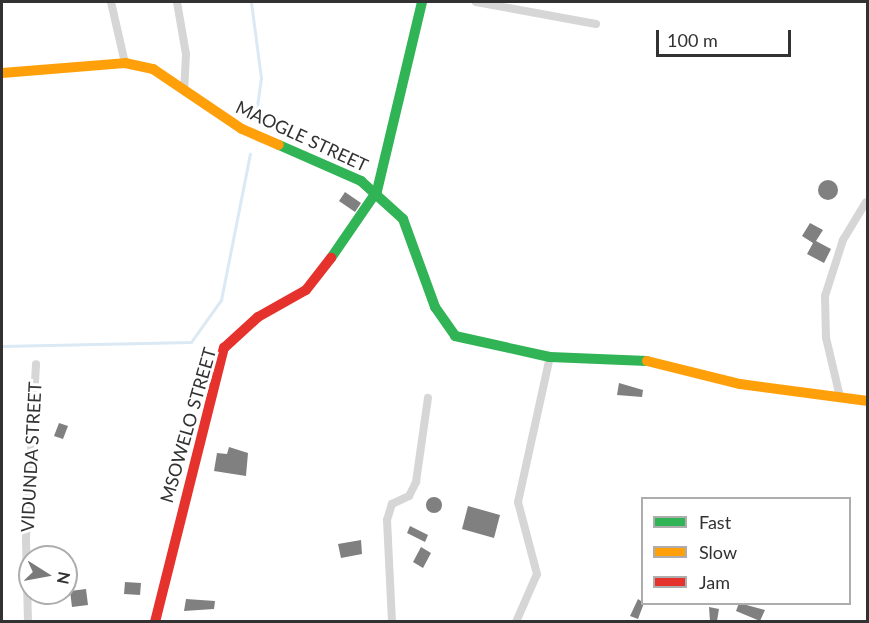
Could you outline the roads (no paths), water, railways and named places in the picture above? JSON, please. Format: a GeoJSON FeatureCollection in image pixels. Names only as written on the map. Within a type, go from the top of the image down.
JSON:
{"type":"FeatureCollection","features":[{"type":"Feature","properties":{"kind":"street"},"geometry":{"type":"LineString","coordinates":[[111,2],[125,63]]}},
{"type":"Feature","properties":{"kind":"street"},"geometry":{"type":"LineString","coordinates":[[177,2],[186,54],[184,91]]}},
{"type":"Feature","properties":{"kind":"street","name":"MSOWELO STREET"},"geometry":{"type":"LineString","coordinates":[[155,621],[224,348],[258,317],[306,290],[348,239],[377,191],[422,2]]}},
{"type":"Feature","properties":{"kind":"street"},"geometry":{"type":"LineString","coordinates":[[476,2],[596,24]]}},
{"type":"Feature","properties":{"kind":"street","name":"MAOGLE STREET"},"geometry":{"type":"LineString","coordinates":[[2,74],[125,63],[153,69],[242,129],[312,157],[377,191],[403,219],[445,328],[472,342],[550,357],[663,362],[740,384],[867,401]]}},
{"type":"Feature","properties":{"kind":"street"},"geometry":{"type":"LineString","coordinates":[[840,397],[826,338],[825,296],[843,240],[866,202]]}},
{"type":"Feature","properties":{"kind":"street"},"geometry":{"type":"LineString","coordinates":[[516,621],[537,574],[518,502],[550,357]]}},
{"type":"Feature","properties":{"kind":"street","name":"VIDUNDA STREET"},"geometry":{"type":"LineString","coordinates":[[28,621],[26,538],[36,364]]}},
{"type":"Feature","properties":{"kind":"street"},"geometry":{"type":"LineString","coordinates":[[392,621],[387,520],[392,504],[412,492],[428,398]]}},
{"type":"Feature","properties":{"kind":"waterway"},"geometry":{"type":"LineString","coordinates":[[251,2],[261,78],[255,120]]}},
{"type":"Feature","properties":{"kind":"waterway"},"geometry":{"type":"LineString","coordinates":[[2,346],[191,342],[221,300],[250,154]]}}]}
